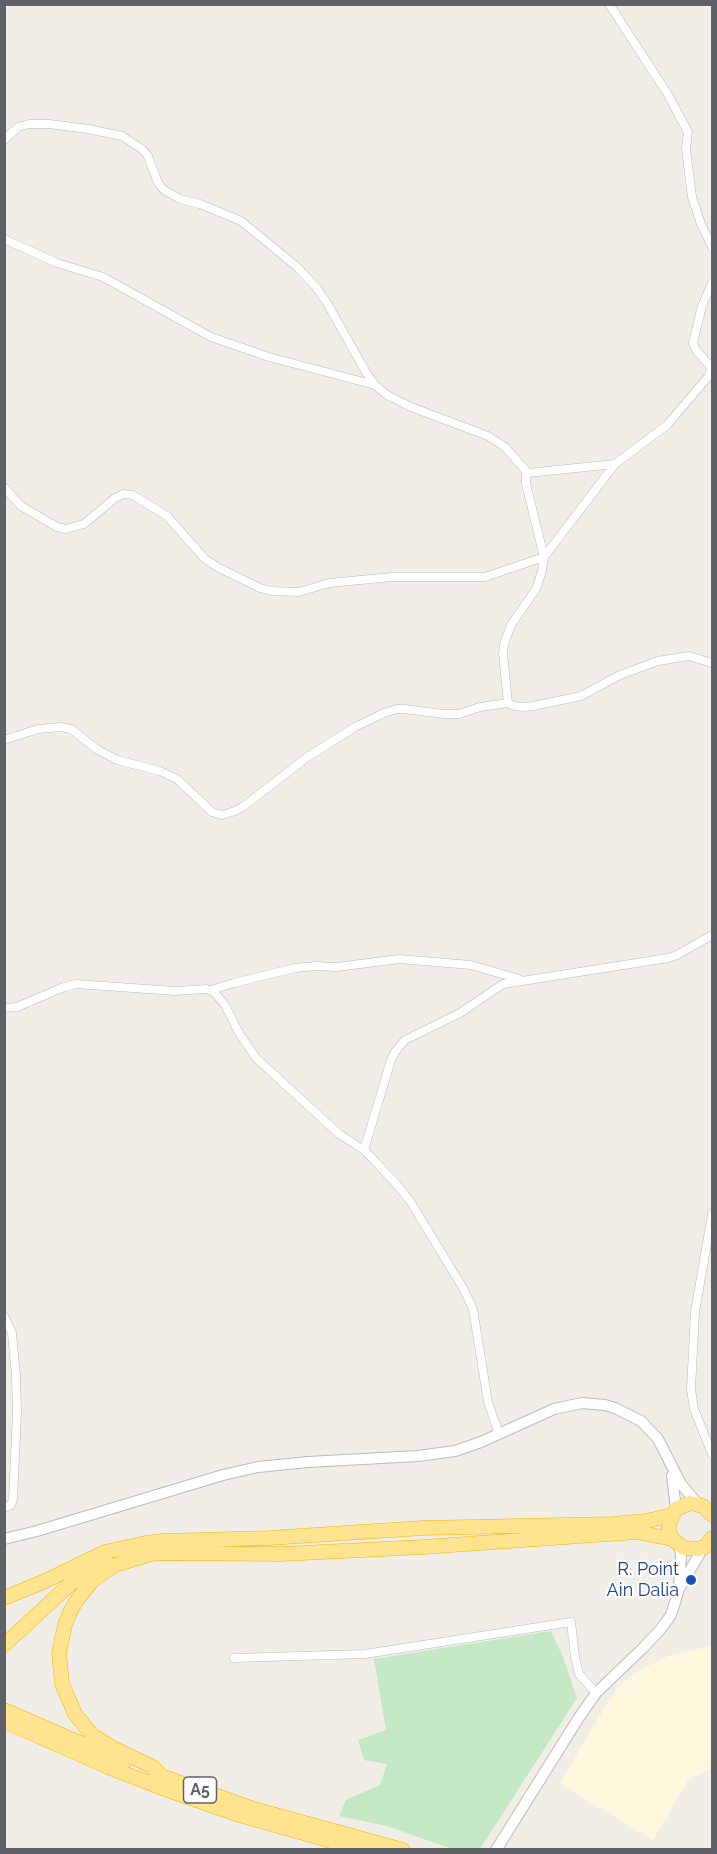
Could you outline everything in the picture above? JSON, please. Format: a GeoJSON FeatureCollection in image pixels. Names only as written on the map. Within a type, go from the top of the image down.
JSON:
{"type":"FeatureCollection","features":[{"type":"Feature","properties":{"kind":"highway"},"geometry":{"type":"LineString","coordinates":[[4,1598],[105,1552],[131,1545],[163,1541],[268,1538],[423,1528],[613,1524],[646,1521],[674,1512],[683,1505],[706,1506]]}},
{"type":"Feature","properties":{"kind":"highway"},"geometry":{"type":"LineString","coordinates":[[674,1512],[669,1522],[669,1531],[676,1542]]}},
{"type":"Feature","properties":{"kind":"highway"},"geometry":{"type":"LineString","coordinates":[[4,1645],[54,1597],[83,1575],[101,1565],[136,1554],[280,1554],[423,1547],[637,1532],[676,1542],[689,1550],[708,1544]]}},
{"type":"Feature","properties":{"kind":"highway"},"geometry":{"type":"LineString","coordinates":[[4,1637],[67,1578],[131,1545]]}},
{"type":"Feature","properties":{"kind":"highway"},"geometry":{"type":"LineString","coordinates":[[155,1553],[118,1564],[92,1581],[77,1600],[64,1625],[59,1653],[62,1684],[67,1699],[75,1714],[92,1735],[153,1767],[163,1777]]}},
{"type":"Feature","properties":{"kind":"highway","name":"A5"},"geometry":{"type":"LineString","coordinates":[[4,1710],[111,1757],[254,1809],[403,1850]]}},
{"type":"Feature","properties":{"kind":"highway","name":"A5"},"geometry":{"type":"LineString","coordinates":[[4,1721],[108,1767],[170,1791],[236,1814],[363,1850]]}},
{"type":"Feature","properties":{"kind":"street"},"geometry":{"type":"LineString","coordinates":[[609,4],[667,93],[688,132],[686,149],[692,197],[712,247]]}},
{"type":"Feature","properties":{"kind":"street"},"geometry":{"type":"LineString","coordinates":[[4,140],[18,127],[29,124],[49,124],[117,134],[132,142],[148,156],[158,183],[164,190],[180,199],[200,204],[241,221],[296,266],[316,287],[327,303],[375,385],[387,395],[411,408],[488,436],[505,447],[528,473]]}},
{"type":"Feature","properties":{"kind":"street"},"geometry":{"type":"LineString","coordinates":[[4,239],[57,263],[103,277],[211,337],[283,362],[375,385]]}},
{"type":"Feature","properties":{"kind":"street"},"geometry":{"type":"LineString","coordinates":[[4,487],[21,506],[57,527],[66,529],[84,524],[115,498],[123,494],[133,495],[167,516],[205,559],[250,584],[271,591],[299,592],[329,583],[392,577],[485,577],[544,557],[615,464],[667,426],[708,377],[712,368],[696,350],[693,342],[702,306],[712,284]]}},
{"type":"Feature","properties":{"kind":"street"},"geometry":{"type":"LineString","coordinates":[[528,473],[615,464]]}},
{"type":"Feature","properties":{"kind":"street"},"geometry":{"type":"LineString","coordinates":[[508,703],[503,664],[504,644],[517,614],[536,589],[544,557],[526,484],[525,478],[528,473]]}},
{"type":"Feature","properties":{"kind":"street"},"geometry":{"type":"LineString","coordinates":[[4,740],[38,729],[61,727],[71,729],[98,750],[117,760],[160,771],[177,779],[212,812],[222,814],[244,806],[306,758],[355,727],[384,713],[404,709],[459,714],[480,707],[508,703],[514,706],[533,706],[575,698],[642,666],[681,656],[694,657],[712,663]]}},
{"type":"Feature","properties":{"kind":"street"},"geometry":{"type":"LineString","coordinates":[[364,1150],[391,1060],[400,1045],[414,1034],[460,1013],[503,984],[668,958],[712,935]]}},
{"type":"Feature","properties":{"kind":"street"},"geometry":{"type":"LineString","coordinates":[[4,1008],[17,1007],[63,987],[76,984],[166,991],[211,990],[295,968],[337,967],[399,959],[471,965],[522,980]]}},
{"type":"Feature","properties":{"kind":"street"},"geometry":{"type":"LineString","coordinates":[[211,990],[225,1005],[238,1033],[256,1058],[339,1134],[364,1150],[410,1201],[468,1297],[475,1320],[488,1402],[499,1434]]}},
{"type":"Feature","properties":{"kind":"street"},"geometry":{"type":"LineString","coordinates":[[712,1214],[695,1312],[692,1389],[694,1409],[712,1454]]}},
{"type":"Feature","properties":{"kind":"street"},"geometry":{"type":"LineString","coordinates":[[4,1316],[12,1333],[17,1413],[13,1499],[11,1505],[4,1508]]}},
{"type":"Feature","properties":{"kind":"street"},"geometry":{"type":"LineString","coordinates":[[4,1539],[249,1468],[274,1464],[440,1454],[467,1448],[543,1413],[582,1403],[604,1405],[623,1411],[641,1421],[658,1439],[669,1464],[686,1491],[706,1506]]}},
{"type":"Feature","properties":{"kind":"street"},"geometry":{"type":"LineString","coordinates":[[669,1464],[674,1484],[674,1512]]}},
{"type":"Feature","properties":{"kind":"street"},"geometry":{"type":"LineString","coordinates":[[496,1850],[596,1693],[660,1630],[671,1615],[679,1589],[681,1556],[676,1542]]}},
{"type":"Feature","properties":{"kind":"street"},"geometry":{"type":"LineString","coordinates":[[679,1589],[708,1544]]}},
{"type":"Feature","properties":{"kind":"street"},"geometry":{"type":"LineString","coordinates":[[234,1658],[365,1654],[571,1622],[579,1674],[596,1693]]}},
{"type":"Feature","properties":{"kind":"shaded area"},"geometry":{"type":"Polygon","coordinates":[[[712,1646],[712,1769],[689,1778],[653,1840],[560,1784],[617,1689],[634,1673],[669,1656],[712,1646]]]}},
{"type":"Feature","properties":{"kind":"green space"},"geometry":{"type":"Polygon","coordinates":[[[551,1631],[577,1698],[480,1849],[452,1849],[387,1826],[339,1816],[346,1800],[380,1785],[387,1764],[364,1760],[358,1740],[386,1730],[374,1659],[551,1631]]]}},
{"type":"Feature","properties":{"kind":"place","name":"R. Point Ain Dalia"},"geometry":{"type":"Point","coordinates":[691,1580]}}]}
